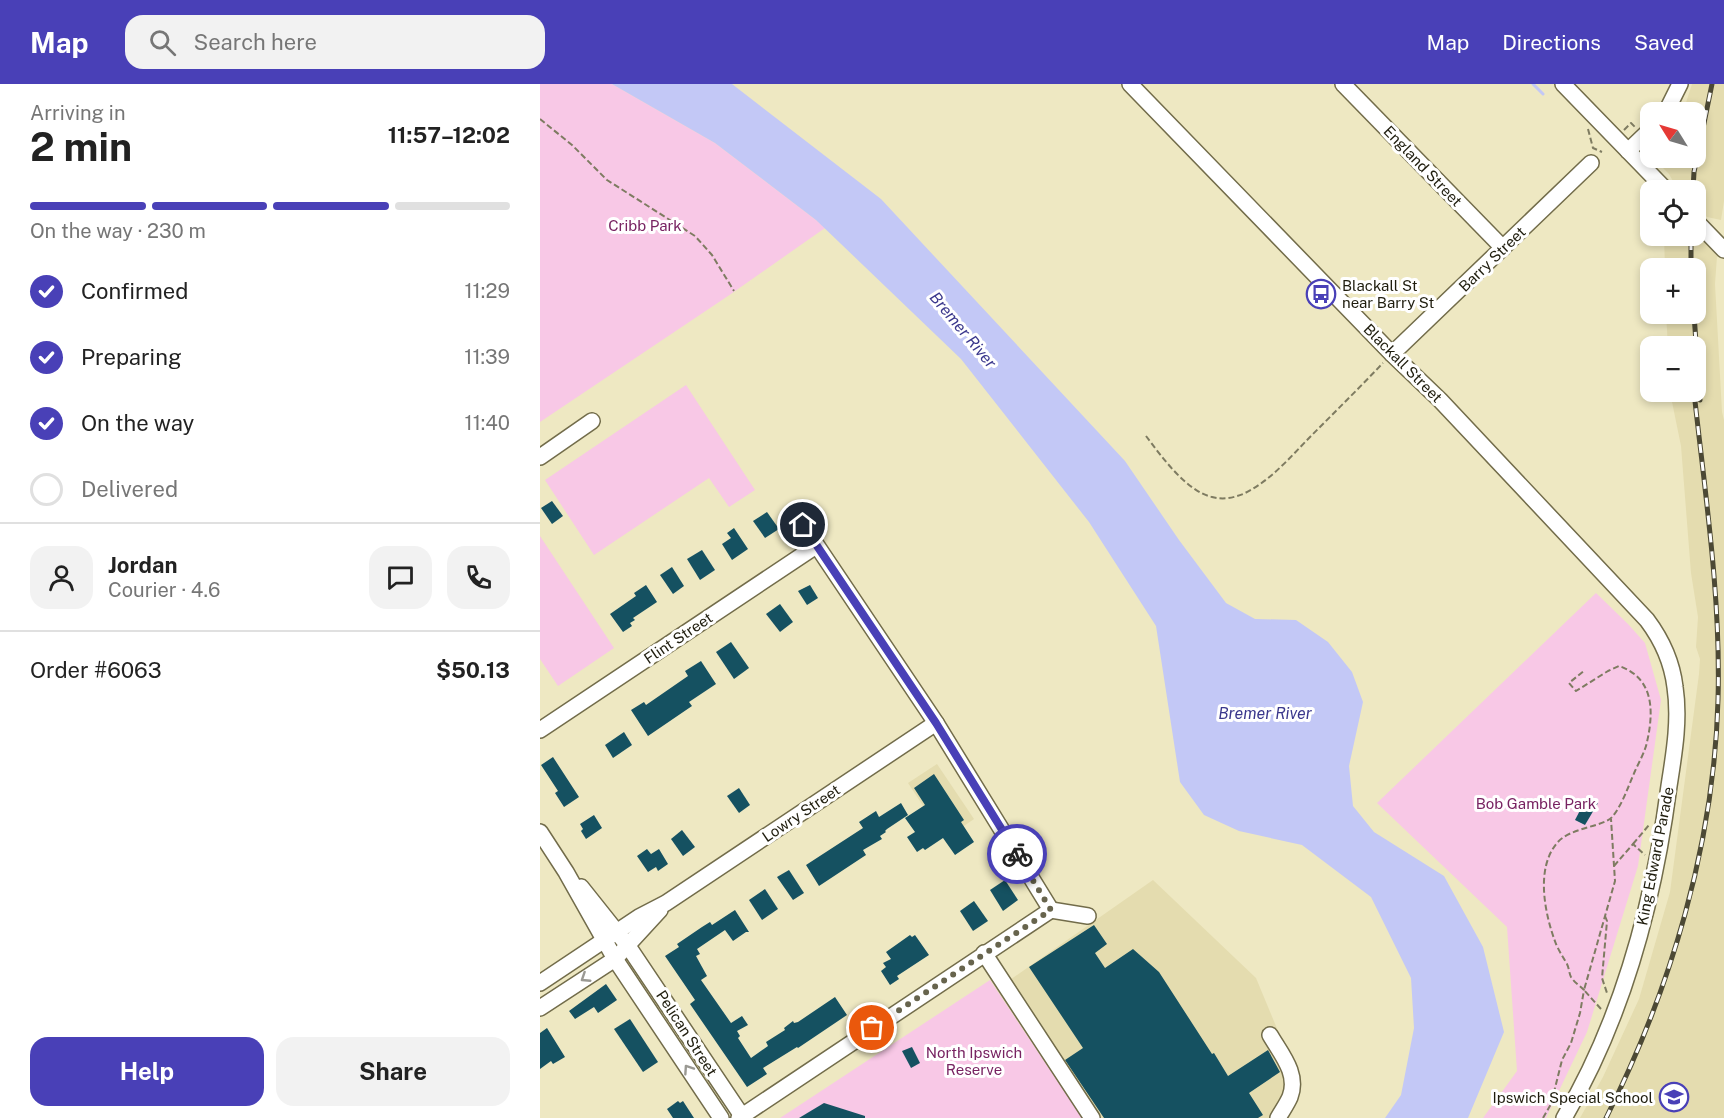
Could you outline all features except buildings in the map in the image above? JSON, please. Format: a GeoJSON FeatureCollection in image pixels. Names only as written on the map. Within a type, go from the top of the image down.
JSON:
{"type":"FeatureCollection","features":[{"type":"Feature","properties":{"kind":"street","name":"Blackall Street"},"geometry":{"type":"LineString","coordinates":[[1130,84],[1392,354],[1491,452],[1647,620]]}},
{"type":"Feature","properties":{"kind":"street","name":"England Street"},"geometry":{"type":"LineString","coordinates":[[1343,84],[1503,248]]}},
{"type":"Feature","properties":{"kind":"street"},"geometry":{"type":"LineString","coordinates":[[1563,84],[1656,180]]}},
{"type":"Feature","properties":{"kind":"street"},"geometry":{"type":"LineString","coordinates":[[1628,151],[1640,133]]}},
{"type":"Feature","properties":{"kind":"street","name":"Barry Street"},"geometry":{"type":"LineString","coordinates":[[1392,354],[1597,158]]}},
{"type":"Feature","properties":{"kind":"street"},"geometry":{"type":"LineString","coordinates":[[1706,232],[1724,250]]}},
{"type":"Feature","properties":{"kind":"street"},"geometry":{"type":"LineString","coordinates":[[540,457],[592,421]]}},
{"type":"Feature","properties":{"kind":"street"},"geometry":{"type":"LineString","coordinates":[[803,525],[936,723],[1051,910]]}},
{"type":"Feature","properties":{"kind":"street","name":"Flint Street"},"geometry":{"type":"LineString","coordinates":[[540,730],[816,546]]}},
{"type":"Feature","properties":{"kind":"street","name":"King Edward Parade"},"geometry":{"type":"LineString","coordinates":[[1564,1118],[1603,1041],[1642,929],[1655,873],[1668,798],[1676,726],[1675,684],[1663,646],[1647,620]]}},
{"type":"Feature","properties":{"kind":"street","name":"Lowry Street"},"geometry":{"type":"LineString","coordinates":[[540,983],[639,917],[666,903],[936,723]]}},
{"type":"Feature","properties":{"kind":"street","name":"Pelican Street"},"geometry":{"type":"LineString","coordinates":[[540,832],[566,872],[604,941],[721,1118]]}},
{"type":"Feature","properties":{"kind":"street","name":"Pelican Street"},"geometry":{"type":"LineString","coordinates":[[566,872],[590,896],[628,946],[740,1117]]}},
{"type":"Feature","properties":{"kind":"street","name":"Lowry Street"},"geometry":{"type":"LineString","coordinates":[[540,1008],[615,958],[666,903]]}},
{"type":"Feature","properties":{"kind":"street"},"geometry":{"type":"LineString","coordinates":[[740,1117],[1051,910],[1088,916]]}},
{"type":"Feature","properties":{"kind":"street"},"geometry":{"type":"LineString","coordinates":[[984,953],[1092,1118]]}},
{"type":"Feature","properties":{"kind":"street","name":"Pelican Street"},"geometry":{"type":"LineString","coordinates":[[634,988],[650,977]]}},
{"type":"Feature","properties":{"kind":"street"},"geometry":{"type":"LineString","coordinates":[[1270,1035],[1289,1067],[1293,1085],[1290,1097],[1278,1118]]}},
{"type":"Feature","properties":{"kind":"street","name":"Pelican Street"},"geometry":{"type":"LineString","coordinates":[[709,1100],[724,1090]]}},
{"type":"Feature","properties":{"kind":"path"},"geometry":{"type":"LineString","coordinates":[[540,119],[572,145],[607,180],[695,236],[712,255],[734,291]]}},
{"type":"Feature","properties":{"kind":"path"},"geometry":{"type":"LineString","coordinates":[[1624,130],[1631,123],[1640,128]]}},
{"type":"Feature","properties":{"kind":"path"},"geometry":{"type":"LineString","coordinates":[[1587,125],[1597,158]]}},
{"type":"Feature","properties":{"kind":"path"},"geometry":{"type":"LineString","coordinates":[[1146,436],[1167,463],[1202,493],[1220,499],[1234,497],[1250,490],[1287,462],[1392,354]]}},
{"type":"Feature","properties":{"kind":"path"},"geometry":{"type":"LineString","coordinates":[[1543,1118],[1551,1104],[1562,1060],[1571,1043],[1615,881],[1611,819],[1624,799],[1647,744],[1651,703],[1642,682],[1632,673],[1618,666],[1576,692],[1569,682],[1585,670]]}},
{"type":"Feature","properties":{"kind":"path"},"geometry":{"type":"LineString","coordinates":[[1602,1009],[1571,977],[1556,944],[1544,896],[1545,865],[1557,843],[1571,833],[1611,819]]}},
{"type":"Feature","properties":{"kind":"path"},"geometry":{"type":"LineString","coordinates":[[1614,866],[1649,825]]}},
{"type":"Feature","properties":{"kind":"path"},"geometry":{"type":"LineString","coordinates":[[1633,844],[1645,855]]}},
{"type":"Feature","properties":{"kind":"path"},"geometry":{"type":"LineString","coordinates":[[1605,916],[1607,921],[1602,978],[1607,994]]}},
{"type":"Feature","properties":{"kind":"shaded area"},"geometry":{"type":"Polygon","coordinates":[[[1692,84],[1724,84],[1724,201],[1721,220],[1706,216],[1706,180],[1672,180],[1663,168],[1706,168],[1706,102],[1686,102],[1692,84]]]}},
{"type":"Feature","properties":{"kind":"shaded area"},"geometry":{"type":"Polygon","coordinates":[[[1706,244],[1717,256],[1715,284],[1724,420],[1724,1118],[1580,1118],[1603,1077],[1639,999],[1670,892],[1699,674],[1700,659],[1696,647],[1698,617],[1691,573],[1681,446],[1672,402],[1706,402],[1706,336],[1667,336],[1667,324],[1706,324],[1706,258],[1665,258],[1664,246],[1706,246],[1706,244]]]}},
{"type":"Feature","properties":{"kind":"shaded area"},"geometry":{"type":"Polygon","coordinates":[[[937,764],[974,819],[945,839],[908,783],[937,764]]]}},
{"type":"Feature","properties":{"kind":"shaded area"},"geometry":{"type":"Polygon","coordinates":[[[1153,880],[1256,978],[1298,1079],[1274,1118],[1082,1118],[997,989],[1153,880]]]}},
{"type":"Feature","properties":{"kind":"green space","name":"Cribb Park"},"geometry":{"type":"Polygon","coordinates":[[[540,84],[612,84],[715,143],[825,228],[540,422],[540,84]]]}},
{"type":"Feature","properties":{"kind":"green space"},"geometry":{"type":"Polygon","coordinates":[[[686,385],[755,490],[729,507],[709,478],[594,555],[545,480],[686,385]]]}},
{"type":"Feature","properties":{"kind":"green space"},"geometry":{"type":"Polygon","coordinates":[[[540,536],[614,648],[558,686],[540,659],[540,536]]]}},
{"type":"Feature","properties":{"kind":"green space","name":"Bob Gamble Park"},"geometry":{"type":"Polygon","coordinates":[[[1596,593],[1645,643],[1661,700],[1638,866],[1587,1032],[1546,1118],[1483,1118],[1517,1071],[1507,927],[1377,803],[1596,593]]]}},
{"type":"Feature","properties":{"kind":"green space","name":"North Ipswich Reserve"},"geometry":{"type":"Polygon","coordinates":[[[990,980],[1082,1118],[780,1118],[990,980]]]}},
{"type":"Feature","properties":{"kind":"water","name":"Bremer River"},"geometry":{"type":"Polygon","coordinates":[[[612,84],[732,84],[881,199],[1125,461],[1226,603],[1255,619],[1296,620],[1328,642],[1352,672],[1363,702],[1349,766],[1353,806],[1374,832],[1444,876],[1483,947],[1504,1032],[1468,1118],[1385,1118],[1401,1095],[1414,1028],[1411,978],[1371,897],[1302,845],[1239,831],[1204,815],[1180,782],[1156,626],[1089,522],[961,359],[816,220],[715,143],[612,84]]]}},
{"type":"Feature","properties":{"kind":"waterway"},"geometry":{"type":"LineString","coordinates":[[1533,84],[1543,94]]}},
{"type":"Feature","properties":{"kind":"railway"},"geometry":{"type":"LineString","coordinates":[[1694,180],[1712,84]]}},
{"type":"Feature","properties":{"kind":"railway"},"geometry":{"type":"LineString","coordinates":[[1691,246],[1691,258]]}},
{"type":"Feature","properties":{"kind":"railway"},"geometry":{"type":"LineString","coordinates":[[1695,324],[1696,336]]}},
{"type":"Feature","properties":{"kind":"railway"},"geometry":{"type":"LineString","coordinates":[[1606,1118],[1650,1019],[1685,915],[1698,862],[1715,754],[1718,700],[1715,584],[1695,402]]}},
{"type":"Feature","properties":{"kind":"way so far"},"geometry":{"type":"LineString","coordinates":[[872,1028],[1051,910],[1017,854]]}},
{"type":"Feature","properties":{"kind":"place","name":"Blackall St near Barry St"},"geometry":{"type":"Point","coordinates":[1321,294]}},
{"type":"Feature","properties":{"kind":"place","name":"Ipswich Special School"},"geometry":{"type":"Point","coordinates":[1674,1097]}},
{"type":"Feature","properties":{"kind":"route"},"geometry":{"type":"LineString","coordinates":[[803,525],[936,723],[1017,854]]}}]}
